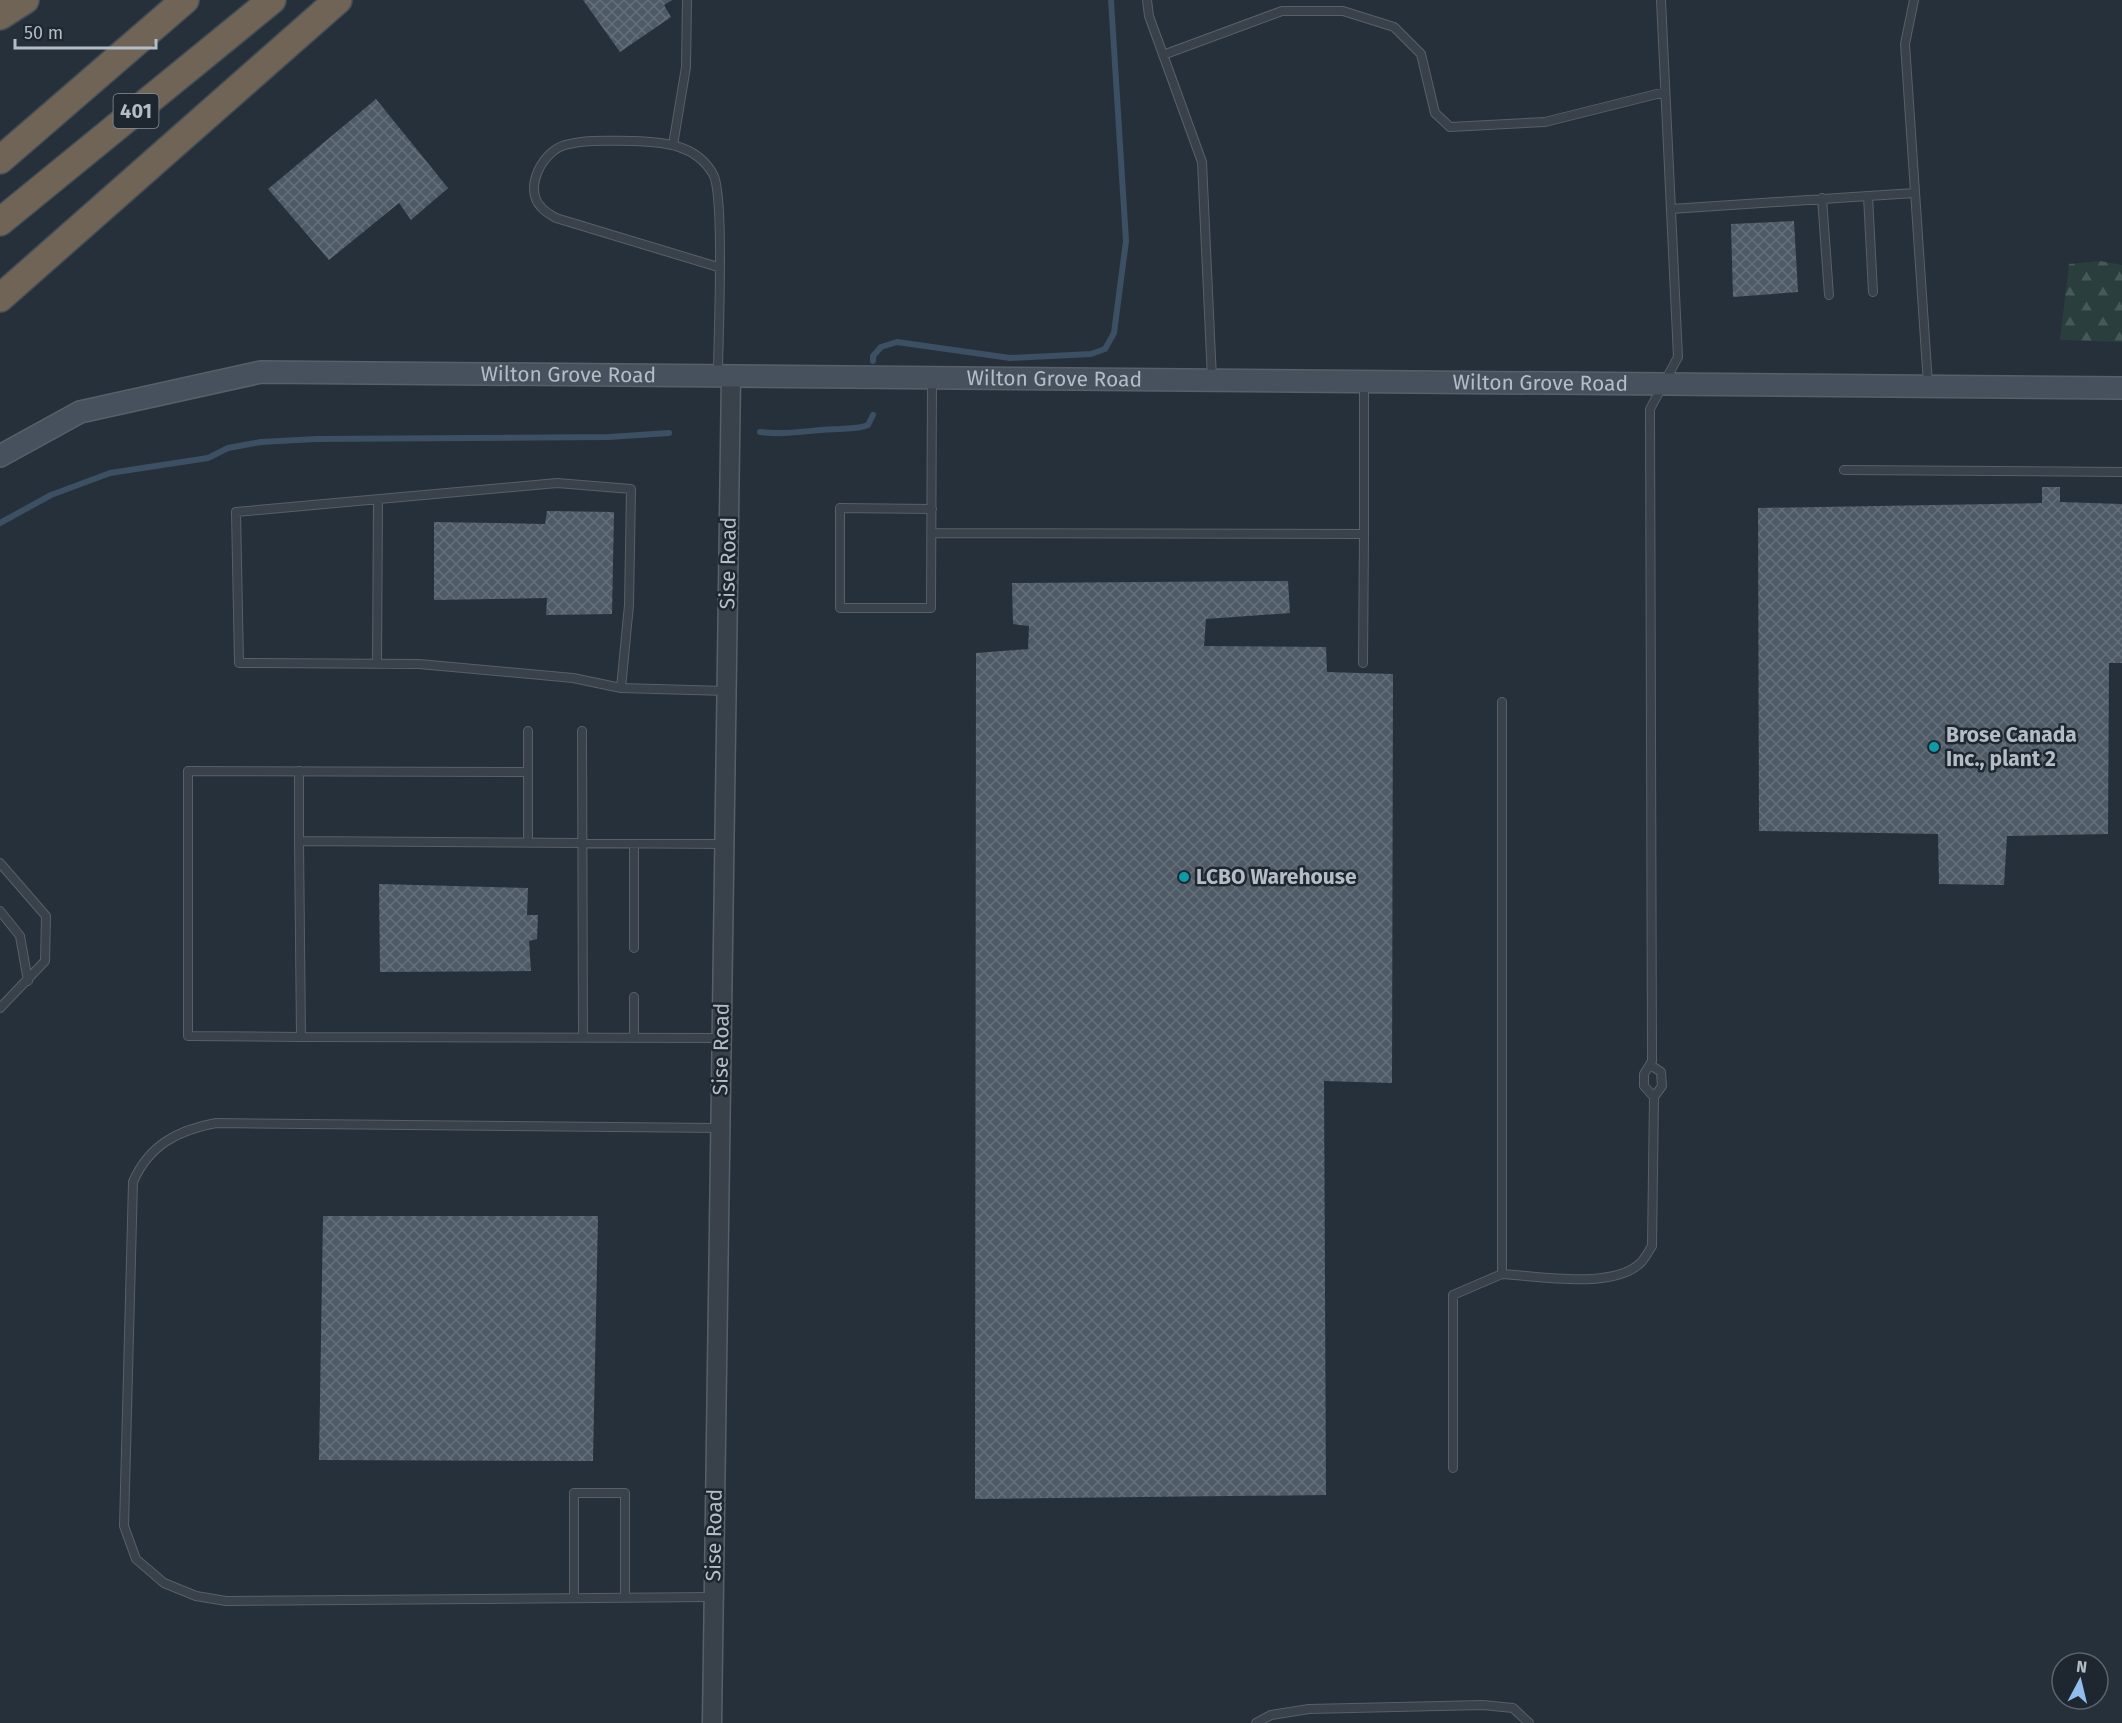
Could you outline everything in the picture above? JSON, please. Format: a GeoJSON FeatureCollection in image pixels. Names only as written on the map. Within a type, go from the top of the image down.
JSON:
{"type":"FeatureCollection","features":[{"type":"Feature","properties":{"kind":"highway"},"geometry":{"type":"LineString","coordinates":[[0,16],[25,0]]}},
{"type":"Feature","properties":{"kind":"highway","name":"401"},"geometry":{"type":"LineString","coordinates":[[0,160],[185,0]]}},
{"type":"Feature","properties":{"kind":"highway","name":"401"},"geometry":{"type":"LineString","coordinates":[[0,222],[272,0]]}},
{"type":"Feature","properties":{"kind":"highway"},"geometry":{"type":"LineString","coordinates":[[0,298],[338,0]]}},
{"type":"Feature","properties":{"kind":"main road","name":"Wilton Grove Road"},"geometry":{"type":"LineString","coordinates":[[0,456],[80,412],[261,372],[1664,382],[2122,388]]}},
{"type":"Feature","properties":{"kind":"street","name":"Sise Road"},"geometry":{"type":"LineString","coordinates":[[712,1723],[726,691],[725,376]]}},
{"type":"Feature","properties":{"kind":"lane"},"geometry":{"type":"LineString","coordinates":[[673,145],[686,68],[687,0]]}},
{"type":"Feature","properties":{"kind":"lane"},"geometry":{"type":"LineString","coordinates":[[1147,0],[1149,16],[1202,162],[1212,380]]}},
{"type":"Feature","properties":{"kind":"lane"},"geometry":{"type":"LineString","coordinates":[[1654,1096],[1644,1086],[1644,1074],[1652,1066],[1650,409],[1678,357],[1661,0]]}},
{"type":"Feature","properties":{"kind":"lane"},"geometry":{"type":"LineString","coordinates":[[1914,0],[1905,44],[1928,386]]}},
{"type":"Feature","properties":{"kind":"lane"},"geometry":{"type":"LineString","coordinates":[[1163,55],[1282,11],[1342,11],[1394,27],[1421,54],[1435,113],[1450,127],[1478,128],[1545,122],[1665,92]]}},
{"type":"Feature","properties":{"kind":"lane"},"geometry":{"type":"LineString","coordinates":[[718,267],[556,218],[540,207],[534,188],[541,162],[558,147],[583,140],[661,142],[684,147],[714,174],[718,194],[718,267],[725,376]]}},
{"type":"Feature","properties":{"kind":"lane"},"geometry":{"type":"LineString","coordinates":[[1671,209],[1915,193]]}},
{"type":"Feature","properties":{"kind":"lane"},"geometry":{"type":"LineString","coordinates":[[1868,196],[1873,292]]}},
{"type":"Feature","properties":{"kind":"lane"},"geometry":{"type":"LineString","coordinates":[[1821,198],[1829,295]]}},
{"type":"Feature","properties":{"kind":"lane"},"geometry":{"type":"LineString","coordinates":[[932,509],[840,508],[840,608],[931,608],[932,533],[933,377]]}},
{"type":"Feature","properties":{"kind":"lane"},"geometry":{"type":"LineString","coordinates":[[1364,381],[1364,663]]}},
{"type":"Feature","properties":{"kind":"lane"},"geometry":{"type":"LineString","coordinates":[[1844,470],[2122,472]]}},
{"type":"Feature","properties":{"kind":"lane"},"geometry":{"type":"LineString","coordinates":[[621,688],[629,605],[631,489],[558,483],[236,512],[239,663],[419,664],[573,678],[621,688],[726,691]]}},
{"type":"Feature","properties":{"kind":"lane"},"geometry":{"type":"LineString","coordinates":[[376,664],[378,500]]}},
{"type":"Feature","properties":{"kind":"lane"},"geometry":{"type":"LineString","coordinates":[[932,533],[1364,534]]}},
{"type":"Feature","properties":{"kind":"lane"},"geometry":{"type":"LineString","coordinates":[[1502,702],[1502,1274]]}},
{"type":"Feature","properties":{"kind":"lane"},"geometry":{"type":"LineString","coordinates":[[582,730],[583,1035]]}},
{"type":"Feature","properties":{"kind":"lane"},"geometry":{"type":"LineString","coordinates":[[528,731],[528,843]]}},
{"type":"Feature","properties":{"kind":"lane"},"geometry":{"type":"LineString","coordinates":[[527,772],[188,771],[188,1036],[583,1035],[721,1038]]}},
{"type":"Feature","properties":{"kind":"lane"},"geometry":{"type":"LineString","coordinates":[[299,771],[301,1037]]}},
{"type":"Feature","properties":{"kind":"lane"},"geometry":{"type":"LineString","coordinates":[[299,841],[724,844]]}},
{"type":"Feature","properties":{"kind":"lane"},"geometry":{"type":"LineString","coordinates":[[634,844],[634,948]]}},
{"type":"Feature","properties":{"kind":"lane"},"geometry":{"type":"LineString","coordinates":[[0,863],[46,916],[45,961],[0,1008]]}},
{"type":"Feature","properties":{"kind":"lane"},"geometry":{"type":"LineString","coordinates":[[0,911],[20,936],[28,981]]}},
{"type":"Feature","properties":{"kind":"lane"},"geometry":{"type":"LineString","coordinates":[[634,996],[634,1036]]}},
{"type":"Feature","properties":{"kind":"lane"},"geometry":{"type":"LineString","coordinates":[[1453,1468],[1453,1295],[1502,1274],[1595,1278],[1619,1276],[1639,1264],[1652,1246],[1654,1096],[1662,1086],[1661,1072],[1652,1066]]}},
{"type":"Feature","properties":{"kind":"lane"},"geometry":{"type":"LineString","coordinates":[[713,1597],[226,1600],[195,1596],[164,1583],[136,1559],[124,1526],[133,1182],[141,1164],[162,1143],[190,1128],[216,1123],[720,1128]]}},
{"type":"Feature","properties":{"kind":"lane"},"geometry":{"type":"LineString","coordinates":[[574,1598],[574,1493],[625,1493],[625,1598]]}},
{"type":"Feature","properties":{"kind":"lane"},"geometry":{"type":"LineString","coordinates":[[1256,1723],[1271,1715],[1310,1709],[1483,1705],[1513,1708],[1529,1723]]}},
{"type":"Feature","properties":{"kind":"green space"},"geometry":{"type":"Polygon","coordinates":[[[2100,261],[2122,265],[2122,342],[2060,340],[2069,264],[2100,261]]]}},
{"type":"Feature","properties":{"kind":"building"},"geometry":{"type":"Polygon","coordinates":[[[583,0],[672,0],[664,5],[671,17],[620,52],[583,0]]]}},
{"type":"Feature","properties":{"kind":"building"},"geometry":{"type":"Polygon","coordinates":[[[376,99],[448,188],[411,220],[399,203],[329,260],[268,189],[376,99]]]}},
{"type":"Feature","properties":{"kind":"building"},"geometry":{"type":"Polygon","coordinates":[[[1794,221],[1798,292],[1733,297],[1731,224],[1794,221]]]}},
{"type":"Feature","properties":{"kind":"building","name":"Brose Canada Inc., plant 2"},"geometry":{"type":"Polygon","coordinates":[[[2042,487],[2060,487],[2060,502],[2122,504],[2122,663],[2109,663],[2108,834],[2007,836],[2004,885],[1939,884],[1938,834],[1759,831],[1758,508],[2042,503],[2042,487]]]}},
{"type":"Feature","properties":{"kind":"building"},"geometry":{"type":"Polygon","coordinates":[[[547,511],[614,512],[612,614],[546,615],[547,598],[434,600],[434,522],[545,524],[547,511]]]}},
{"type":"Feature","properties":{"kind":"building","name":"LCBO Warehouse"},"geometry":{"type":"Polygon","coordinates":[[[1288,581],[1290,613],[1206,619],[1204,646],[1326,647],[1327,672],[1393,674],[1392,1083],[1324,1081],[1326,1495],[975,1499],[976,653],[1028,649],[1029,626],[1013,624],[1012,583],[1288,581]]]}},
{"type":"Feature","properties":{"kind":"building"},"geometry":{"type":"Polygon","coordinates":[[[379,884],[528,888],[527,915],[538,915],[537,939],[529,941],[531,971],[380,972],[379,884]]]}},
{"type":"Feature","properties":{"kind":"building"},"geometry":{"type":"Polygon","coordinates":[[[323,1216],[598,1216],[593,1461],[319,1460],[323,1216]]]}},
{"type":"Feature","properties":{"kind":"waterway"},"geometry":{"type":"LineString","coordinates":[[873,361],[873,356],[881,347],[897,342],[1010,358],[1091,354],[1105,349],[1114,333],[1126,241],[1111,0]]}},
{"type":"Feature","properties":{"kind":"waterway"},"geometry":{"type":"LineString","coordinates":[[760,432],[790,433],[858,428],[868,425],[873,415]]}},
{"type":"Feature","properties":{"kind":"waterway"},"geometry":{"type":"LineString","coordinates":[[0,523],[51,495],[110,473],[208,458],[228,448],[261,442],[316,439],[609,437],[669,433]]}},
{"type":"Feature","properties":{"kind":"place","name":"Brose Canada Inc., plant 2"},"geometry":{"type":"Point","coordinates":[1934,747]}},
{"type":"Feature","properties":{"kind":"place","name":"LCBO Warehouse"},"geometry":{"type":"Point","coordinates":[1184,877]}}]}
